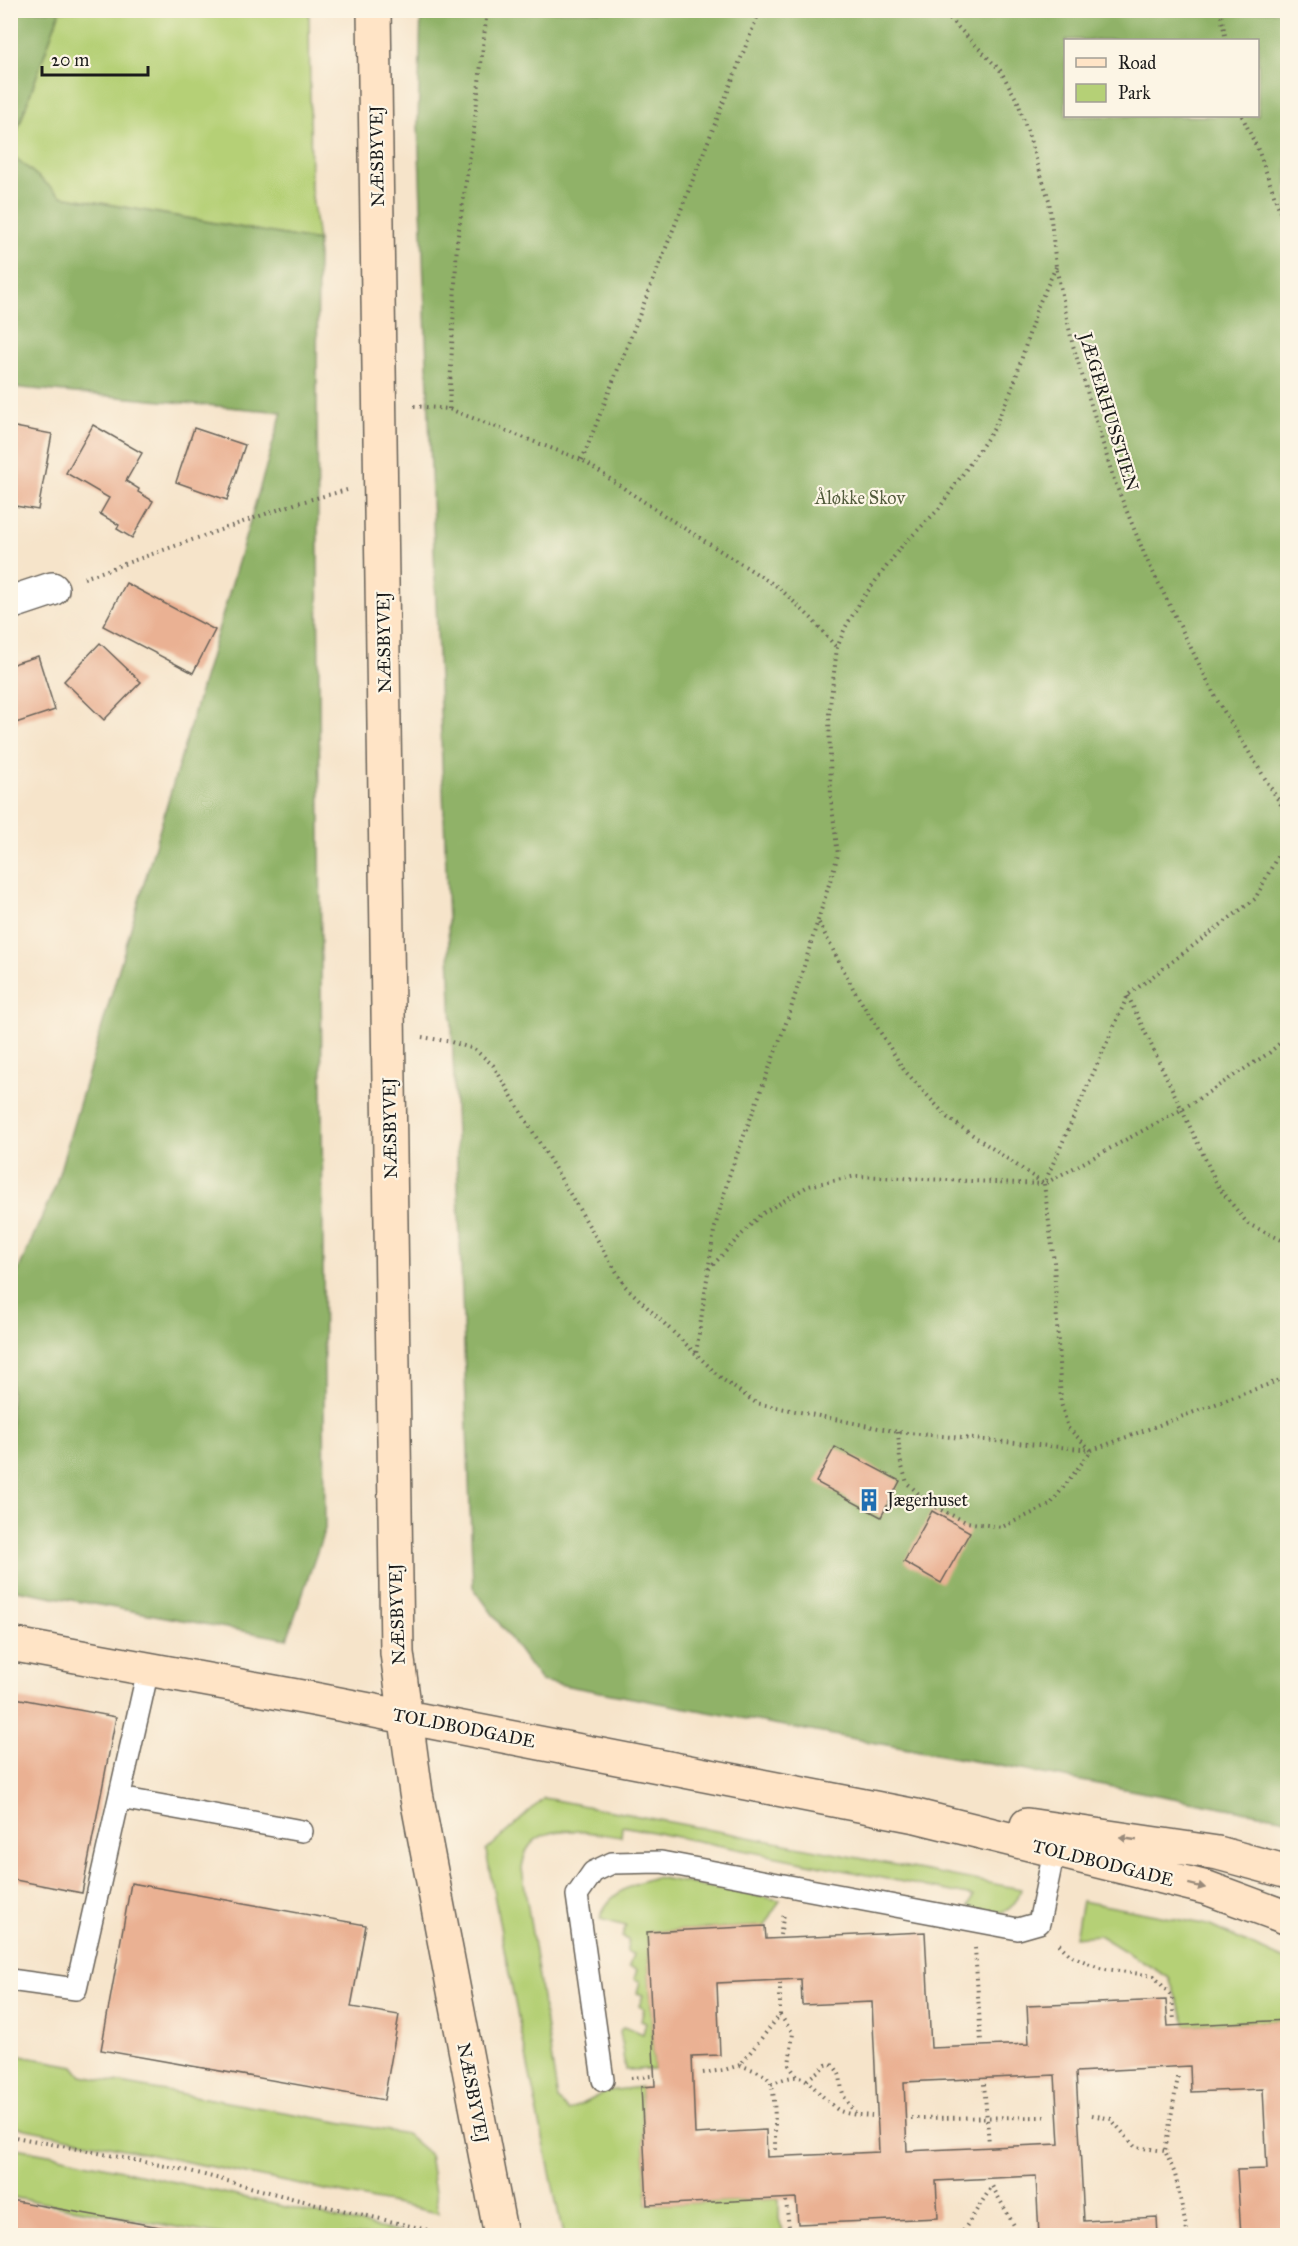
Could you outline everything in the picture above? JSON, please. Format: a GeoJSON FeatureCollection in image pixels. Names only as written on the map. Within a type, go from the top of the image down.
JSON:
{"type":"FeatureCollection","features":[{"type":"Feature","properties":{"kind":"street","name":"NÆSBYVEJ"},"geometry":{"type":"LineString","coordinates":[[374,10],[397,1653],[416,1793],[501,2235]]}},
{"type":"Feature","properties":{"kind":"street"},"geometry":{"type":"LineString","coordinates":[[10,603],[52,589]]}},
{"type":"Feature","properties":{"kind":"street","name":"TOLDBODGADE"},"geometry":{"type":"LineString","coordinates":[[10,1644],[916,1816],[1207,1888],[1287,1918]]}},
{"type":"Feature","properties":{"kind":"street","name":"TOLDBODGADE"},"geometry":{"type":"LineString","coordinates":[[916,1816],[1038,1826],[1218,1853],[1287,1872]]}},
{"type":"Feature","properties":{"kind":"lane"},"geometry":{"type":"LineString","coordinates":[[10,1980],[76,1989],[148,1670]]}},
{"type":"Feature","properties":{"kind":"lane"},"geometry":{"type":"LineString","coordinates":[[120,1798],[302,1832]]}},
{"type":"Feature","properties":{"kind":"lane"},"geometry":{"type":"LineString","coordinates":[[603,2080],[577,1895],[593,1872],[612,1863],[661,1862],[1018,1929],[1039,1923],[1054,1851]]}},
{"type":"Feature","properties":{"kind":"path"},"geometry":{"type":"LineString","coordinates":[[449,409],[457,243],[474,128],[487,10]]}},
{"type":"Feature","properties":{"kind":"path"},"geometry":{"type":"LineString","coordinates":[[582,460],[760,10]]}},
{"type":"Feature","properties":{"kind":"path","name":"JÆGERHUSSTIEN"},"geometry":{"type":"LineString","coordinates":[[941,10],[1000,70],[1018,102],[1049,200],[1056,267],[1072,342],[1114,480],[1146,558],[1217,700],[1287,813]]}},
{"type":"Feature","properties":{"kind":"path"},"geometry":{"type":"LineString","coordinates":[[1220,10],[1226,39]]}},
{"type":"Feature","properties":{"kind":"path"},"geometry":{"type":"LineString","coordinates":[[1242,117],[1259,152],[1287,234]]}},
{"type":"Feature","properties":{"kind":"path"},"geometry":{"type":"LineString","coordinates":[[696,1354],[714,1231],[729,1176],[789,1015],[838,855],[831,799],[829,714],[837,648],[845,628],[862,599],[902,546],[938,510],[993,430],[1013,387],[1037,308],[1056,267]]}},
{"type":"Feature","properties":{"kind":"path"},"geometry":{"type":"LineString","coordinates":[[381,402],[449,409],[582,460],[784,592],[837,648]]}},
{"type":"Feature","properties":{"kind":"path"},"geometry":{"type":"LineString","coordinates":[[52,589],[297,503],[382,482]]}},
{"type":"Feature","properties":{"kind":"path"},"geometry":{"type":"LineString","coordinates":[[1092,1450],[1068,1428],[1061,1403],[1054,1262],[1044,1184],[1128,995],[1255,899],[1287,836]]}},
{"type":"Feature","properties":{"kind":"path"},"geometry":{"type":"LineString","coordinates":[[819,922],[855,992],[904,1070],[948,1118],[1044,1184]]}},
{"type":"Feature","properties":{"kind":"path"},"geometry":{"type":"LineString","coordinates":[[1128,995],[1219,1188],[1248,1224],[1287,1244]]}},
{"type":"Feature","properties":{"kind":"path"},"geometry":{"type":"LineString","coordinates":[[389,1031],[452,1041],[474,1049],[493,1065],[625,1286],[722,1379],[756,1403],[898,1432],[1092,1450],[1287,1377]]}},
{"type":"Feature","properties":{"kind":"path"},"geometry":{"type":"LineString","coordinates":[[708,1269],[760,1215],[808,1186],[856,1176],[1044,1184],[1181,1110],[1269,1053],[1287,1036]]}},
{"type":"Feature","properties":{"kind":"path"},"geometry":{"type":"LineString","coordinates":[[898,1432],[900,1460],[908,1483],[931,1505],[966,1522],[1002,1527],[1050,1505],[1092,1450]]}},
{"type":"Feature","properties":{"kind":"path"},"geometry":{"type":"LineString","coordinates":[[973,1921],[981,2042]]}},
{"type":"Feature","properties":{"kind":"path"},"geometry":{"type":"LineString","coordinates":[[1039,1923],[1070,1955],[1099,1968],[1154,1976],[1172,1997],[1174,2021]]}},
{"type":"Feature","properties":{"kind":"path"},"geometry":{"type":"LineString","coordinates":[[780,1983],[780,2014],[793,2033],[789,2065],[797,2077]]}},
{"type":"Feature","properties":{"kind":"path"},"geometry":{"type":"LineString","coordinates":[[740,2066],[780,2014]]}},
{"type":"Feature","properties":{"kind":"path"},"geometry":{"type":"LineString","coordinates":[[807,2080],[826,2065],[831,2064],[838,2070],[842,2080],[843,2094],[855,2114]]}},
{"type":"Feature","properties":{"kind":"path"},"geometry":{"type":"LineString","coordinates":[[703,2073],[740,2066],[756,2071],[770,2080],[773,2090],[775,2152]]}},
{"type":"Feature","properties":{"kind":"path"},"geometry":{"type":"LineString","coordinates":[[771,2084],[782,2079],[801,2076],[839,2111],[873,2116]]}},
{"type":"Feature","properties":{"kind":"path"},"geometry":{"type":"LineString","coordinates":[[1178,2077],[1165,2151],[1175,2174],[1188,2235]]}},
{"type":"Feature","properties":{"kind":"path"},"geometry":{"type":"LineString","coordinates":[[984,2085],[988,2143]]}},
{"type":"Feature","properties":{"kind":"path"},"geometry":{"type":"LineString","coordinates":[[1092,2115],[1110,2119],[1135,2147],[1165,2151]]}},
{"type":"Feature","properties":{"kind":"path"},"geometry":{"type":"LineString","coordinates":[[910,2118],[1049,2117]]}},
{"type":"Feature","properties":{"kind":"path"},"geometry":{"type":"LineString","coordinates":[[10,2136],[186,2170],[295,2199],[445,2234]]}},
{"type":"Feature","properties":{"kind":"path"},"geometry":{"type":"LineString","coordinates":[[960,2235],[992,2186],[1015,2227],[1016,2235]]}},
{"type":"Feature","properties":{"kind":"path"},"geometry":{"type":"LineString","coordinates":[[786,2201],[789,2235]]}},
{"type":"Feature","properties":{"kind":"green space"},"geometry":{"type":"Polygon","coordinates":[[[10,11],[60,11],[11,148],[10,11]]]}},
{"type":"Feature","properties":{"kind":"green space"},"geometry":{"type":"Polygon","coordinates":[[[60,11],[309,11],[311,188],[318,241],[61,196],[11,154],[11,148],[60,11]]]}},
{"type":"Feature","properties":{"kind":"green space","name":"Åløkke Skov"},"geometry":{"type":"Polygon","coordinates":[[[421,11],[1287,11],[1287,1819],[541,1681],[473,1587],[418,124],[421,11]]]}},
{"type":"Feature","properties":{"kind":"green space"},"geometry":{"type":"Polygon","coordinates":[[[11,154],[61,196],[318,241],[317,400],[325,1529],[287,1639],[11,1589],[11,1287],[55,1187],[282,412],[11,387],[11,154]]]}},
{"type":"Feature","properties":{"kind":"green space"},"geometry":{"type":"Polygon","coordinates":[[[544,1798],[1021,1889],[1017,1899],[1007,1910],[987,1911],[969,1907],[973,1896],[622,1826],[621,1837],[570,1831],[545,1834],[535,1840],[527,1850],[522,1869],[558,2100],[568,2111],[607,2091],[641,2087],[647,2205],[779,2199],[779,2219],[784,2235],[563,2235],[486,1851],[544,1798]]]}},
{"type":"Feature","properties":{"kind":"green space"},"geometry":{"type":"Polygon","coordinates":[[[655,1877],[780,1900],[765,1926],[647,1932],[654,2069],[625,2070],[620,2031],[623,2027],[643,2034],[646,2022],[641,2020],[644,2009],[639,2006],[643,1995],[637,1993],[640,1981],[634,1979],[637,1970],[629,1967],[633,1954],[626,1952],[629,1940],[622,1937],[626,1926],[600,1919],[608,1903],[614,1897],[638,1883],[655,1877]]]}},
{"type":"Feature","properties":{"kind":"green space"},"geometry":{"type":"Polygon","coordinates":[[[1082,1901],[1208,1925],[1287,1961],[1287,2020],[1186,2025],[1169,1978],[1099,1935],[1075,1937],[1082,1901]]]}},
{"type":"Feature","properties":{"kind":"green space"},"geometry":{"type":"Polygon","coordinates":[[[11,2054],[74,2066],[82,2076],[406,2134],[429,2154],[438,2213],[11,2126],[11,2054]]]}},
{"type":"Feature","properties":{"kind":"green space"},"geometry":{"type":"Polygon","coordinates":[[[10,2147],[411,2235],[221,2235],[11,2197],[10,2147]]]}},
{"type":"Feature","properties":{"kind":"building"},"geometry":{"type":"Polygon","coordinates":[[[93,425],[142,453],[126,481],[153,501],[132,538],[117,529],[119,525],[100,514],[109,498],[66,473],[93,425]]]}},
{"type":"Feature","properties":{"kind":"building"},"geometry":{"type":"Polygon","coordinates":[[[10,426],[52,434],[38,510],[10,505],[10,426]]]}},
{"type":"Feature","properties":{"kind":"building"},"geometry":{"type":"Polygon","coordinates":[[[194,428],[245,445],[227,500],[176,482],[194,428]]]}},
{"type":"Feature","properties":{"kind":"building"},"geometry":{"type":"Polygon","coordinates":[[[126,583],[215,630],[193,673],[103,626],[126,583]]]}},
{"type":"Feature","properties":{"kind":"building"},"geometry":{"type":"Polygon","coordinates":[[[100,643],[141,682],[104,720],[64,681],[100,643]]]}},
{"type":"Feature","properties":{"kind":"building"},"geometry":{"type":"Polygon","coordinates":[[[38,656],[55,710],[10,725],[10,665],[38,656]]]}},
{"type":"Feature","properties":{"kind":"building","name":"Jægerhuset"},"geometry":{"type":"Polygon","coordinates":[[[835,1447],[900,1481],[881,1517],[816,1482],[835,1447]]]}},
{"type":"Feature","properties":{"kind":"building"},"geometry":{"type":"Polygon","coordinates":[[[932,1511],[970,1532],[941,1583],[904,1562],[932,1511]]]}},
{"type":"Feature","properties":{"kind":"building"},"geometry":{"type":"Polygon","coordinates":[[[10,1697],[116,1717],[82,1893],[10,1879],[10,1697]]]}},
{"type":"Feature","properties":{"kind":"building"},"geometry":{"type":"Polygon","coordinates":[[[131,1883],[366,1925],[351,2007],[399,2015],[384,2100],[101,2050],[131,1883]]]}},
{"type":"Feature","properties":{"kind":"building"},"geometry":{"type":"Polygon","coordinates":[[[765,1926],[766,1939],[925,1932],[931,2048],[1029,2044],[1027,2006],[1166,2000],[1168,2026],[1288,2020],[1288,2236],[1241,2236],[1237,2170],[1267,2169],[1263,2089],[1191,2092],[1190,2066],[1076,2072],[1084,2221],[1157,2217],[1158,2236],[1039,2236],[1036,2176],[936,2181],[938,2218],[798,2224],[796,2198],[647,2205],[641,2087],[655,2086],[647,1932],[765,1926]],[[801,1979],[717,1983],[720,2055],[692,2056],[695,2134],[766,2130],[767,2157],[879,2152],[872,2002],[802,2005],[801,1979]],[[1055,2075],[904,2082],[907,2151],[1059,2144],[1055,2075]]]}},
{"type":"Feature","properties":{"kind":"building"},"geometry":{"type":"Polygon","coordinates":[[[10,2200],[198,2234],[198,2236],[10,2236],[10,2200]]]}},
{"type":"Feature","properties":{"kind":"place","name":"Jægerhuset"},"geometry":{"type":"Point","coordinates":[869,1500]}}]}
